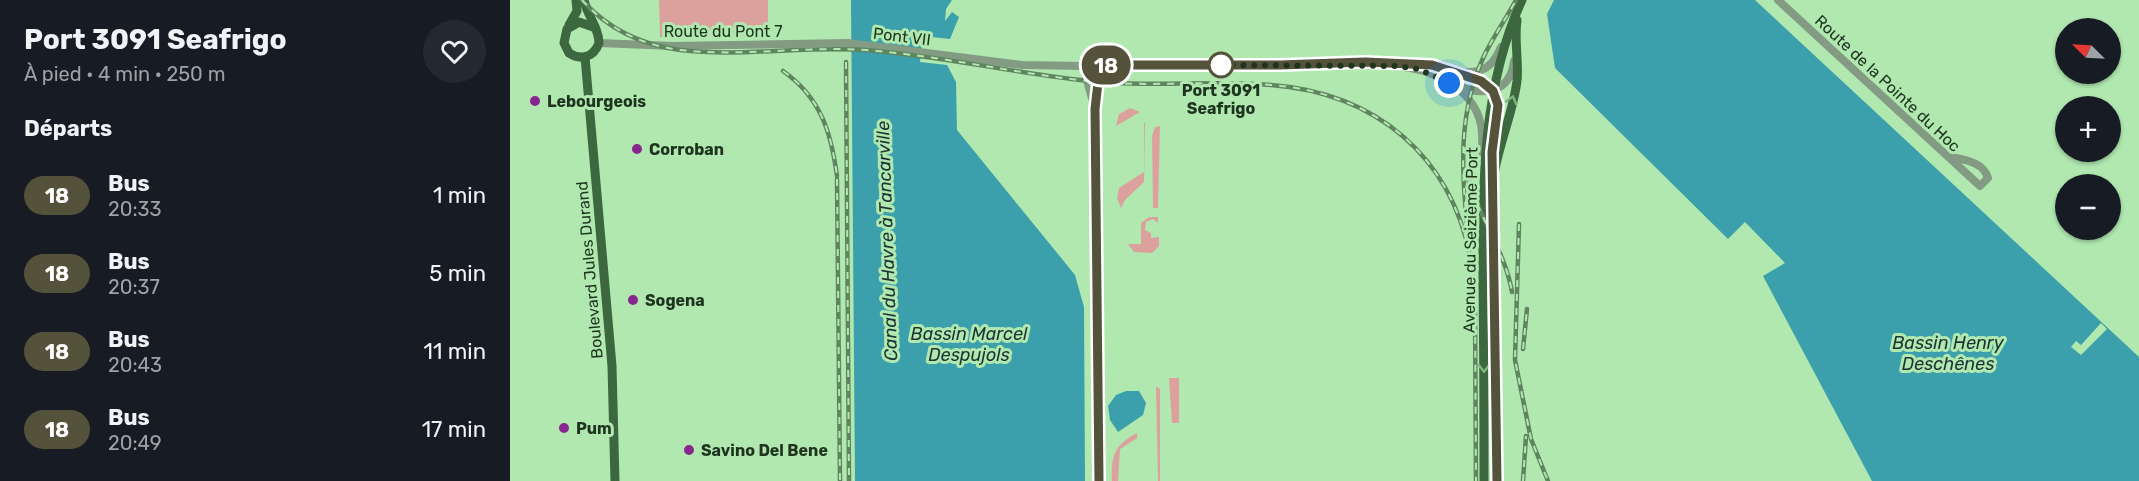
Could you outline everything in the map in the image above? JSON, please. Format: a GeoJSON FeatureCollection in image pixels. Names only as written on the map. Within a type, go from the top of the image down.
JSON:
{"type":"FeatureCollection","features":[{"type":"Feature","properties":{"kind":"main road"},"geometry":{"type":"LineString","coordinates":[[576,0],[575,16],[563,39],[566,49],[574,56],[585,57],[591,54],[599,43],[597,31],[593,27],[584,0]]}},
{"type":"Feature","properties":{"kind":"main road","name":"Avenue du Seizième Port"},"geometry":{"type":"LineString","coordinates":[[1484,481],[1483,204],[1493,91],[1512,21],[1521,2]]}},
{"type":"Feature","properties":{"kind":"main road","name":"Avenue du Seizième Port"},"geometry":{"type":"LineString","coordinates":[[1497,481],[1494,175],[1498,147],[1515,88],[1515,52],[1521,2]]}},
{"type":"Feature","properties":{"kind":"main road"},"geometry":{"type":"LineString","coordinates":[[567,29],[579,22],[593,27]]}},
{"type":"Feature","properties":{"kind":"main road","name":"Boulevard Jules Durand"},"geometry":{"type":"LineString","coordinates":[[585,57],[609,325],[615,481]]}},
{"type":"Feature","properties":{"kind":"street","name":"Route de la Pointe du Hoc"},"geometry":{"type":"LineString","coordinates":[[1778,0],[1980,186],[1988,178],[1986,171],[1973,162],[1948,156]]}},
{"type":"Feature","properties":{"kind":"street"},"geometry":{"type":"LineString","coordinates":[[1095,109],[1083,66],[1407,62],[1456,71],[1478,72],[1489,67],[1499,53],[1512,21]]}},
{"type":"Feature","properties":{"kind":"street","name":"Route du Pont 7"},"geometry":{"type":"LineString","coordinates":[[599,43],[673,46],[848,43]]}},
{"type":"Feature","properties":{"kind":"street","name":"Pont VII"},"geometry":{"type":"LineString","coordinates":[[848,43],[1022,65],[1083,66]]}},
{"type":"Feature","properties":{"kind":"street"},"geometry":{"type":"LineString","coordinates":[[1335,64],[1412,68],[1474,92],[1493,91],[1510,77],[1515,52]]}},
{"type":"Feature","properties":{"kind":"street"},"geometry":{"type":"LineString","coordinates":[[1099,481],[1095,109],[1100,65]]}},
{"type":"Feature","properties":{"kind":"street"},"geometry":{"type":"LineString","coordinates":[[1456,71],[1481,81],[1493,91],[1498,105],[1492,152],[1494,175]]}},
{"type":"Feature","properties":{"kind":"street"},"geometry":{"type":"LineString","coordinates":[[1443,79],[1466,96],[1482,126],[1483,204]]}},
{"type":"Feature","properties":{"kind":"shaded area"},"geometry":{"type":"Polygon","coordinates":[[[659,0],[768,0],[768,24],[756,35],[660,37],[659,0]]]}},
{"type":"Feature","properties":{"kind":"shaded area"},"geometry":{"type":"Polygon","coordinates":[[[1130,108],[1140,112],[1116,126],[1119,114],[1130,108]]]}},
{"type":"Feature","properties":{"kind":"shaded area"},"geometry":{"type":"Polygon","coordinates":[[[1145,123],[1144,182],[1125,200],[1121,208],[1117,198],[1119,188],[1144,172],[1145,123]]]}},
{"type":"Feature","properties":{"kind":"shaded area"},"geometry":{"type":"Polygon","coordinates":[[[1160,126],[1158,208],[1153,208],[1152,136],[1155,127],[1160,126]]]}},
{"type":"Feature","properties":{"kind":"shaded area"},"geometry":{"type":"Polygon","coordinates":[[[1149,217],[1158,217],[1158,223],[1153,219],[1146,222],[1145,230],[1151,233],[1151,238],[1159,237],[1159,246],[1152,253],[1134,252],[1128,244],[1141,244],[1141,223],[1149,217]]]}},
{"type":"Feature","properties":{"kind":"shaded area"},"geometry":{"type":"Polygon","coordinates":[[[1169,378],[1179,378],[1179,423],[1172,423],[1169,378]]]}},
{"type":"Feature","properties":{"kind":"shaded area"},"geometry":{"type":"Polygon","coordinates":[[[1156,386],[1160,389],[1160,481],[1158,481],[1156,386]]]}},
{"type":"Feature","properties":{"kind":"shaded area"},"geometry":{"type":"Polygon","coordinates":[[[1137,433],[1137,438],[1120,449],[1118,481],[1112,481],[1112,465],[1116,452],[1123,442],[1137,433]]]}},
{"type":"Feature","properties":{"kind":"water","name":"Bassin Marcel Despujols"},"geometry":{"type":"Polygon","coordinates":[[[851,0],[952,0],[946,9],[945,21],[952,12],[959,17],[950,39],[923,36],[920,62],[947,65],[956,82],[957,130],[1075,275],[1084,307],[1085,481],[855,481],[851,0]]]}},
{"type":"Feature","properties":{"kind":"water","name":"Bassin Henry Deschênes"},"geometry":{"type":"Polygon","coordinates":[[[1554,0],[1755,0],[2139,357],[2139,481],[1872,481],[1763,276],[1785,263],[1745,222],[1728,239],[1555,68],[1547,14],[1554,0]]]}},
{"type":"Feature","properties":{"kind":"water"},"geometry":{"type":"Polygon","coordinates":[[[1126,391],[1139,391],[1146,403],[1143,415],[1118,432],[1110,420],[1108,406],[1116,395],[1126,391]]]}},
{"type":"Feature","properties":{"kind":"pier"},"geometry":{"type":"Polygon","coordinates":[[[2101,323],[2107,329],[2081,355],[2071,347],[2076,341],[2081,345],[2101,323]]]}},
{"type":"Feature","properties":{"kind":"railway"},"geometry":{"type":"LineString","coordinates":[[582,0],[603,19],[626,34],[652,44],[680,50],[703,52],[866,50],[1099,82],[1271,85],[1309,91],[1344,101],[1375,117],[1403,137],[1427,161],[1446,190],[1461,224],[1471,261]]}},
{"type":"Feature","properties":{"kind":"railway"},"geometry":{"type":"LineString","coordinates":[[1467,223],[1463,159],[1470,97],[1484,56],[1516,0]]}},
{"type":"Feature","properties":{"kind":"railway"},"geometry":{"type":"LineString","coordinates":[[846,62],[849,481]]}},
{"type":"Feature","properties":{"kind":"railway"},"geometry":{"type":"LineString","coordinates":[[783,71],[807,93],[822,117],[831,145],[837,176]]}},
{"type":"Feature","properties":{"kind":"railway"},"geometry":{"type":"LineString","coordinates":[[1468,178],[1504,263],[1512,292]]}},
{"type":"Feature","properties":{"kind":"railway"},"geometry":{"type":"LineString","coordinates":[[837,179],[840,481]]}},
{"type":"Feature","properties":{"kind":"railway"},"geometry":{"type":"LineString","coordinates":[[1519,224],[1515,360],[1531,439],[1548,481]]}},
{"type":"Feature","properties":{"kind":"railway"},"geometry":{"type":"LineString","coordinates":[[1470,253],[1475,307],[1476,481]]}},
{"type":"Feature","properties":{"kind":"railway"},"geometry":{"type":"LineString","coordinates":[[1523,349],[1527,309]]}},
{"type":"Feature","properties":{"kind":"railway"},"geometry":{"type":"LineString","coordinates":[[1523,481],[1526,436]]}},
{"type":"Feature","properties":{"kind":"bus line","name":"18"},"geometry":{"type":"LineString","coordinates":[[1099,481],[1095,109],[1100,65],[1407,62],[1456,71],[1480,80],[1493,91],[1497,100],[1492,152],[1497,481]]}},
{"type":"Feature","properties":{"kind":"place","name":"Port 3091 Seafrigo"},"geometry":{"type":"Point","coordinates":[1221,65]}},
{"type":"Feature","properties":{"kind":"place","name":"Lebourgeois"},"geometry":{"type":"Point","coordinates":[535,101]}},
{"type":"Feature","properties":{"kind":"place","name":"Corroban"},"geometry":{"type":"Point","coordinates":[637,149]}},
{"type":"Feature","properties":{"kind":"place","name":"Sogena"},"geometry":{"type":"Point","coordinates":[633,300]}},
{"type":"Feature","properties":{"kind":"place","name":"Pum"},"geometry":{"type":"Point","coordinates":[564,428]}},
{"type":"Feature","properties":{"kind":"place","name":"Savino Del Bene"},"geometry":{"type":"Point","coordinates":[689,450]}},
{"type":"Feature","properties":{"kind":"route"},"geometry":{"type":"LineString","coordinates":[[1221,65],[1216,65],[1396,66],[1418,69],[1449,83]]}},
{"type":"Feature","properties":{"kind":"water label","name":"Canal du Havre à Tancarville"},"geometry":{"type":"Point","coordinates":[887,241]}}]}
